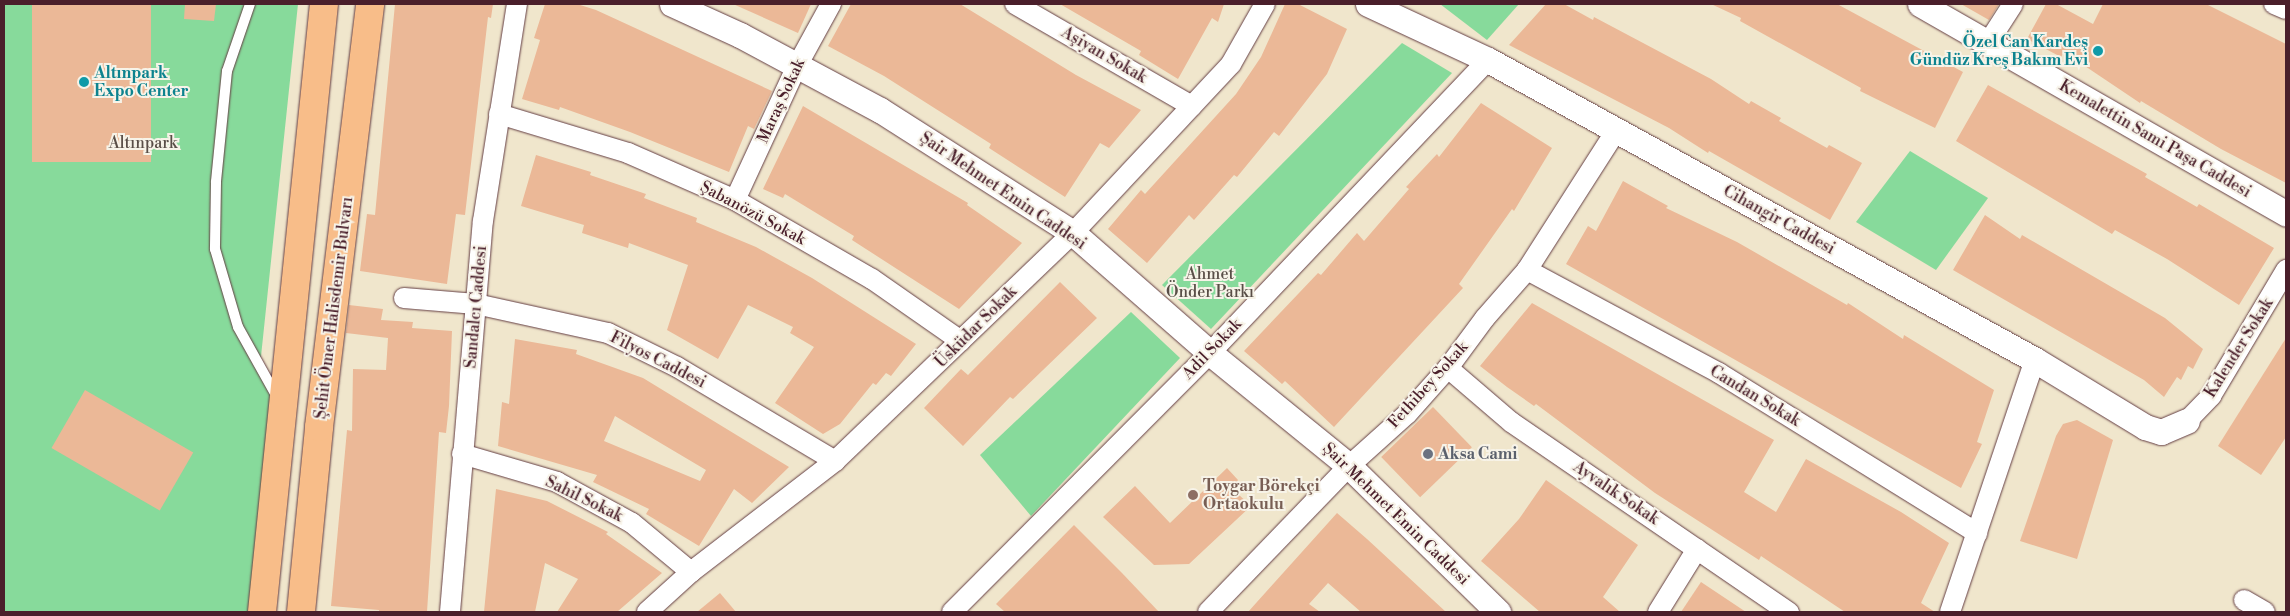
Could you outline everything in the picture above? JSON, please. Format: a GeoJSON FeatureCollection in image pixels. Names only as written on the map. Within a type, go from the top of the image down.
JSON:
{"type":"FeatureCollection","features":[{"type":"Feature","properties":{"kind":"highway"},"geometry":{"type":"LineString","coordinates":[[262,612],[324,4]]}},
{"type":"Feature","properties":{"kind":"highway","name":"Şehit Ömer Halisdemir Bulvarı"},"geometry":{"type":"LineString","coordinates":[[301,612],[319,427],[370,4]]}},
{"type":"Feature","properties":{"kind":"street","name":"Sandalcı Caddesi"},"geometry":{"type":"LineString","coordinates":[[450,612],[483,221],[517,4]]}},
{"type":"Feature","properties":{"kind":"street","name":"Şair Mehmet Emin Caddesi"},"geometry":{"type":"LineString","coordinates":[[672,4],[797,66],[880,110],[1073,233],[1210,353],[1349,466],[1498,612]]}},
{"type":"Feature","properties":{"kind":"street","name":"Maraş Sokak"},"geometry":{"type":"LineString","coordinates":[[735,200],[797,66],[831,4]]}},
{"type":"Feature","properties":{"kind":"street","name":"Aşiyan Sokak"},"geometry":{"type":"LineString","coordinates":[[1015,4],[1192,106]]}},
{"type":"Feature","properties":{"kind":"street","name":"Üsküdar Sokak"},"geometry":{"type":"LineString","coordinates":[[647,612],[692,572],[835,462],[1073,233],[1231,64],[1265,4]]}},
{"type":"Feature","properties":{"kind":"street","name":"Cihangir Caddesi"},"geometry":{"type":"LineString","coordinates":[[1368,4],[1488,60],[2035,360],[2145,427],[2161,432],[2187,421]]}},
{"type":"Feature","properties":{"kind":"street","name":"Kemalettin Sami Paşa Caddesi"},"geometry":{"type":"LineString","coordinates":[[1920,4],[2286,214]]}},
{"type":"Feature","properties":{"kind":"street"},"geometry":{"type":"LineString","coordinates":[[1988,43],[2013,4]]}},
{"type":"Feature","properties":{"kind":"street"},"geometry":{"type":"LineString","coordinates":[[2274,4],[2286,9]]}},
{"type":"Feature","properties":{"kind":"street","name":"Adil Sokak"},"geometry":{"type":"LineString","coordinates":[[952,612],[1210,353],[1488,60]]}},
{"type":"Feature","properties":{"kind":"street","name":"Şabanözü Sokak"},"geometry":{"type":"LineString","coordinates":[[499,114],[628,153],[735,200],[872,279],[961,341]]}},
{"type":"Feature","properties":{"kind":"street","name":"Fethibey Sokak"},"geometry":{"type":"LineString","coordinates":[[1208,612],[1349,466],[1406,414],[1448,368],[1485,318],[1527,270],[1616,131]]}},
{"type":"Feature","properties":{"kind":"street","name":"Candan Sokak"},"geometry":{"type":"LineString","coordinates":[[1527,270],[1719,373],[1977,533]]}},
{"type":"Feature","properties":{"kind":"street","name":"Kalender Sokak"},"geometry":{"type":"LineString","coordinates":[[2187,421],[2211,396],[2286,270]]}},
{"type":"Feature","properties":{"kind":"street","name":"Filyos Caddesi"},"geometry":{"type":"LineString","coordinates":[[404,298],[476,304],[608,334],[677,367],[835,462]]}},
{"type":"Feature","properties":{"kind":"street"},"geometry":{"type":"LineString","coordinates":[[1950,612],[2035,360]]}},
{"type":"Feature","properties":{"kind":"street","name":"Ayvalık Sokak"},"geometry":{"type":"LineString","coordinates":[[1448,368],[1512,422],[1788,612]]}},
{"type":"Feature","properties":{"kind":"street","name":"Sahil Sokak"},"geometry":{"type":"LineString","coordinates":[[462,454],[557,482],[632,523],[692,572]]}},
{"type":"Feature","properties":{"kind":"street"},"geometry":{"type":"LineString","coordinates":[[1658,612],[1697,549]]}},
{"type":"Feature","properties":{"kind":"street"},"geometry":{"type":"LineString","coordinates":[[2244,600],[2265,612]]}},
{"type":"Feature","properties":{"kind":"lane"},"geometry":{"type":"LineString","coordinates":[[250,4],[227,71],[216,182],[215,249],[238,327],[283,407]]}},
{"type":"Feature","properties":{"kind":"green space","name":"Altınpark"},"geometry":{"type":"Polygon","coordinates":[[[4,4],[298,4],[260,366],[283,407],[262,612],[4,612],[4,4]]]}},
{"type":"Feature","properties":{"kind":"green space"},"geometry":{"type":"Polygon","coordinates":[[[1440,4],[1519,4],[1487,40],[1440,4]]]}},
{"type":"Feature","properties":{"kind":"green space","name":"Ahmet Önder Parkı"},"geometry":{"type":"Polygon","coordinates":[[[1402,43],[1452,73],[1211,329],[1162,285],[1402,43]]]}},
{"type":"Feature","properties":{"kind":"green space"},"geometry":{"type":"Polygon","coordinates":[[[1910,151],[1988,198],[1936,270],[1856,222],[1910,151]]]}},
{"type":"Feature","properties":{"kind":"green space"},"geometry":{"type":"Polygon","coordinates":[[[1131,312],[1180,358],[1031,516],[980,455],[1131,312]]]}},
{"type":"Feature","properties":{"kind":"building","name":"Altınpark Expo Center"},"geometry":{"type":"Polygon","coordinates":[[[32,4],[151,4],[151,162],[32,162],[32,4]]]}},
{"type":"Feature","properties":{"kind":"building"},"geometry":{"type":"Polygon","coordinates":[[[185,4],[216,4],[214,21],[184,19],[185,4]]]}},
{"type":"Feature","properties":{"kind":"building"},"geometry":{"type":"Polygon","coordinates":[[[395,4],[493,4],[491,18],[488,17],[465,215],[456,214],[447,284],[360,271],[367,214],[375,215],[395,4]]]}},
{"type":"Feature","properties":{"kind":"building"},"geometry":{"type":"Polygon","coordinates":[[[545,4],[577,4],[596,10],[772,91],[754,129],[748,126],[729,172],[630,132],[560,107],[559,110],[522,99],[540,40],[534,38],[545,4]]]}},
{"type":"Feature","properties":{"kind":"building"},"geometry":{"type":"Polygon","coordinates":[[[733,4],[811,4],[798,33],[733,4]]]}},
{"type":"Feature","properties":{"kind":"building"},"geometry":{"type":"Polygon","coordinates":[[[851,4],[960,4],[1076,75],[1141,110],[1109,148],[1100,143],[1065,197],[989,148],[991,144],[884,76],[828,46],[851,4]]]}},
{"type":"Feature","properties":{"kind":"building"},"geometry":{"type":"Polygon","coordinates":[[[1060,4],[1224,4],[1218,22],[1212,18],[1178,79],[1139,55],[1141,51],[1060,4]]]}},
{"type":"Feature","properties":{"kind":"building"},"geometry":{"type":"Polygon","coordinates":[[[1285,4],[1298,4],[1347,29],[1327,74],[1279,136],[1274,132],[1237,177],[1234,175],[1194,220],[1189,215],[1147,263],[1108,229],[1141,190],[1145,194],[1236,94],[1261,57],[1285,4]]]}},
{"type":"Feature","properties":{"kind":"building"},"geometry":{"type":"Polygon","coordinates":[[[1546,4],[1564,4],[1593,20],[1594,17],[1711,79],[1749,104],[1751,101],[1781,118],[1779,121],[1827,148],[1829,145],[1862,163],[1830,220],[1709,151],[1708,153],[1669,128],[1509,45],[1546,4]]]}},
{"type":"Feature","properties":{"kind":"building"},"geometry":{"type":"Polygon","coordinates":[[[1711,4],[1837,4],[1963,72],[1935,128],[1860,91],[1861,88],[1740,21],[1741,18],[1711,4]]]}},
{"type":"Feature","properties":{"kind":"building"},"geometry":{"type":"Polygon","coordinates":[[[1961,4],[1999,4],[1989,20],[1961,4]]]}},
{"type":"Feature","properties":{"kind":"building"},"geometry":{"type":"Polygon","coordinates":[[[2046,4],[2056,4],[2093,24],[2103,4],[2206,4],[2286,44],[2286,183],[2221,149],[2141,101],[2140,103],[2064,52],[2061,57],[2027,39],[2046,4]]]}},
{"type":"Feature","properties":{"kind":"building"},"geometry":{"type":"Polygon","coordinates":[[[1988,85],[2147,174],[2145,177],[2197,207],[2199,204],[2274,248],[2239,305],[2167,259],[2115,230],[2112,234],[1956,141],[1988,85]]]}},
{"type":"Feature","properties":{"kind":"building"},"geometry":{"type":"Polygon","coordinates":[[[1481,103],[1552,148],[1514,211],[1512,209],[1459,284],[1463,288],[1334,427],[1285,381],[1282,384],[1244,351],[1318,273],[1321,275],[1357,233],[1364,241],[1409,189],[1406,187],[1437,154],[1439,157],[1481,103]]]}},
{"type":"Feature","properties":{"kind":"building"},"geometry":{"type":"Polygon","coordinates":[[[803,106],[968,203],[967,205],[1022,243],[959,309],[852,240],[854,236],[785,194],[783,198],[763,189],[803,106]]]}},
{"type":"Feature","properties":{"kind":"building"},"geometry":{"type":"Polygon","coordinates":[[[536,155],[591,172],[590,175],[646,194],[644,198],[697,218],[696,222],[756,247],[812,278],[916,344],[891,376],[886,373],[876,385],[873,383],[840,424],[823,434],[775,403],[814,347],[790,333],[793,327],[748,305],[718,359],[667,330],[688,265],[629,243],[628,248],[582,233],[584,225],[521,206],[536,155]]]}},
{"type":"Feature","properties":{"kind":"building"},"geometry":{"type":"Polygon","coordinates":[[[1623,181],[1668,206],[1666,208],[1737,242],[1847,305],[1848,303],[1903,339],[1904,335],[1994,390],[1977,442],[1982,444],[1961,488],[1566,264],[1588,226],[1596,231],[1623,181]]]}},
{"type":"Feature","properties":{"kind":"building"},"geometry":{"type":"Polygon","coordinates":[[[1985,215],[2020,239],[2022,235],[2165,318],[2203,349],[2193,369],[2188,366],[2181,380],[2177,377],[2164,397],[2144,380],[1953,270],[1985,215]]]}},
{"type":"Feature","properties":{"kind":"building"},"geometry":{"type":"Polygon","coordinates":[[[1060,282],[1097,318],[1013,399],[1010,397],[963,446],[924,408],[961,369],[968,375],[1060,282]]]}},
{"type":"Feature","properties":{"kind":"building"},"geometry":{"type":"Polygon","coordinates":[[[1532,303],[1774,440],[1744,492],[1776,512],[1806,459],[1901,512],[1949,543],[1921,603],[1935,612],[1845,612],[1761,556],[1759,560],[1655,493],[1536,404],[1534,406],[1507,387],[1480,366],[1532,303]]]}},
{"type":"Feature","properties":{"kind":"building"},"geometry":{"type":"Polygon","coordinates":[[[349,305],[383,309],[381,320],[413,322],[412,328],[452,331],[446,433],[439,432],[427,612],[379,612],[379,610],[331,606],[347,430],[352,431],[353,369],[386,370],[388,338],[346,333],[349,305]]]}},
{"type":"Feature","properties":{"kind":"building"},"geometry":{"type":"Polygon","coordinates":[[[2286,338],[2286,437],[2261,475],[2218,446],[2286,338]]]}},
{"type":"Feature","properties":{"kind":"building"},"geometry":{"type":"Polygon","coordinates":[[[515,339],[577,350],[576,354],[643,378],[789,467],[752,503],[734,489],[699,546],[646,514],[649,509],[593,482],[597,475],[498,446],[502,402],[509,404],[515,339]],[[615,416],[604,441],[700,481],[706,470],[615,416]]]}},
{"type":"Feature","properties":{"kind":"building"},"geometry":{"type":"Polygon","coordinates":[[[85,390],[193,452],[160,511],[52,448],[85,390]]]}},
{"type":"Feature","properties":{"kind":"building","name":"Aksa Cami"},"geometry":{"type":"Polygon","coordinates":[[[1433,407],[1472,447],[1420,497],[1381,457],[1433,407]]]}},
{"type":"Feature","properties":{"kind":"building"},"geometry":{"type":"Polygon","coordinates":[[[2077,420],[2113,440],[2077,559],[2020,541],[2056,436],[2063,424],[2077,420]]]}},
{"type":"Feature","properties":{"kind":"building"},"geometry":{"type":"Polygon","coordinates":[[[1227,468],[1238,480],[1236,483],[1241,489],[1238,494],[1251,506],[1189,564],[1154,565],[1103,517],[1135,486],[1170,523],[1227,468]]]}},
{"type":"Feature","properties":{"kind":"building"},"geometry":{"type":"Polygon","coordinates":[[[1546,480],[1638,545],[1603,597],[1620,612],[1540,612],[1481,561],[1519,519],[1546,480]]]}},
{"type":"Feature","properties":{"kind":"building"},"geometry":{"type":"Polygon","coordinates":[[[496,489],[547,501],[608,532],[606,534],[662,573],[617,612],[557,612],[578,579],[545,563],[535,612],[484,612],[496,489]]]}},
{"type":"Feature","properties":{"kind":"building"},"geometry":{"type":"Polygon","coordinates":[[[1337,513],[1446,612],[1361,612],[1328,583],[1309,604],[1320,612],[1248,612],[1337,513]]]}},
{"type":"Feature","properties":{"kind":"building"},"geometry":{"type":"Polygon","coordinates":[[[1074,525],[1159,612],[1005,612],[996,604],[1074,525]]]}},
{"type":"Feature","properties":{"kind":"building"},"geometry":{"type":"Polygon","coordinates":[[[1701,582],[1746,612],[1681,612],[1701,582]]]}},
{"type":"Feature","properties":{"kind":"building"},"geometry":{"type":"Polygon","coordinates":[[[720,593],[736,612],[697,612],[720,593]]]}},
{"type":"Feature","properties":{"kind":"place","name":"Özel Can Kardeş Gündüz Kreş Bakım Evi"},"geometry":{"type":"Point","coordinates":[2098,51]}},
{"type":"Feature","properties":{"kind":"place","name":"Altınpark Expo Center"},"geometry":{"type":"Point","coordinates":[84,82]}},
{"type":"Feature","properties":{"kind":"place","name":"Aksa Cami"},"geometry":{"type":"Point","coordinates":[1428,454]}},
{"type":"Feature","properties":{"kind":"place","name":"Toygar Börekçi Ortaokulu"},"geometry":{"type":"Point","coordinates":[1193,495]}}]}
